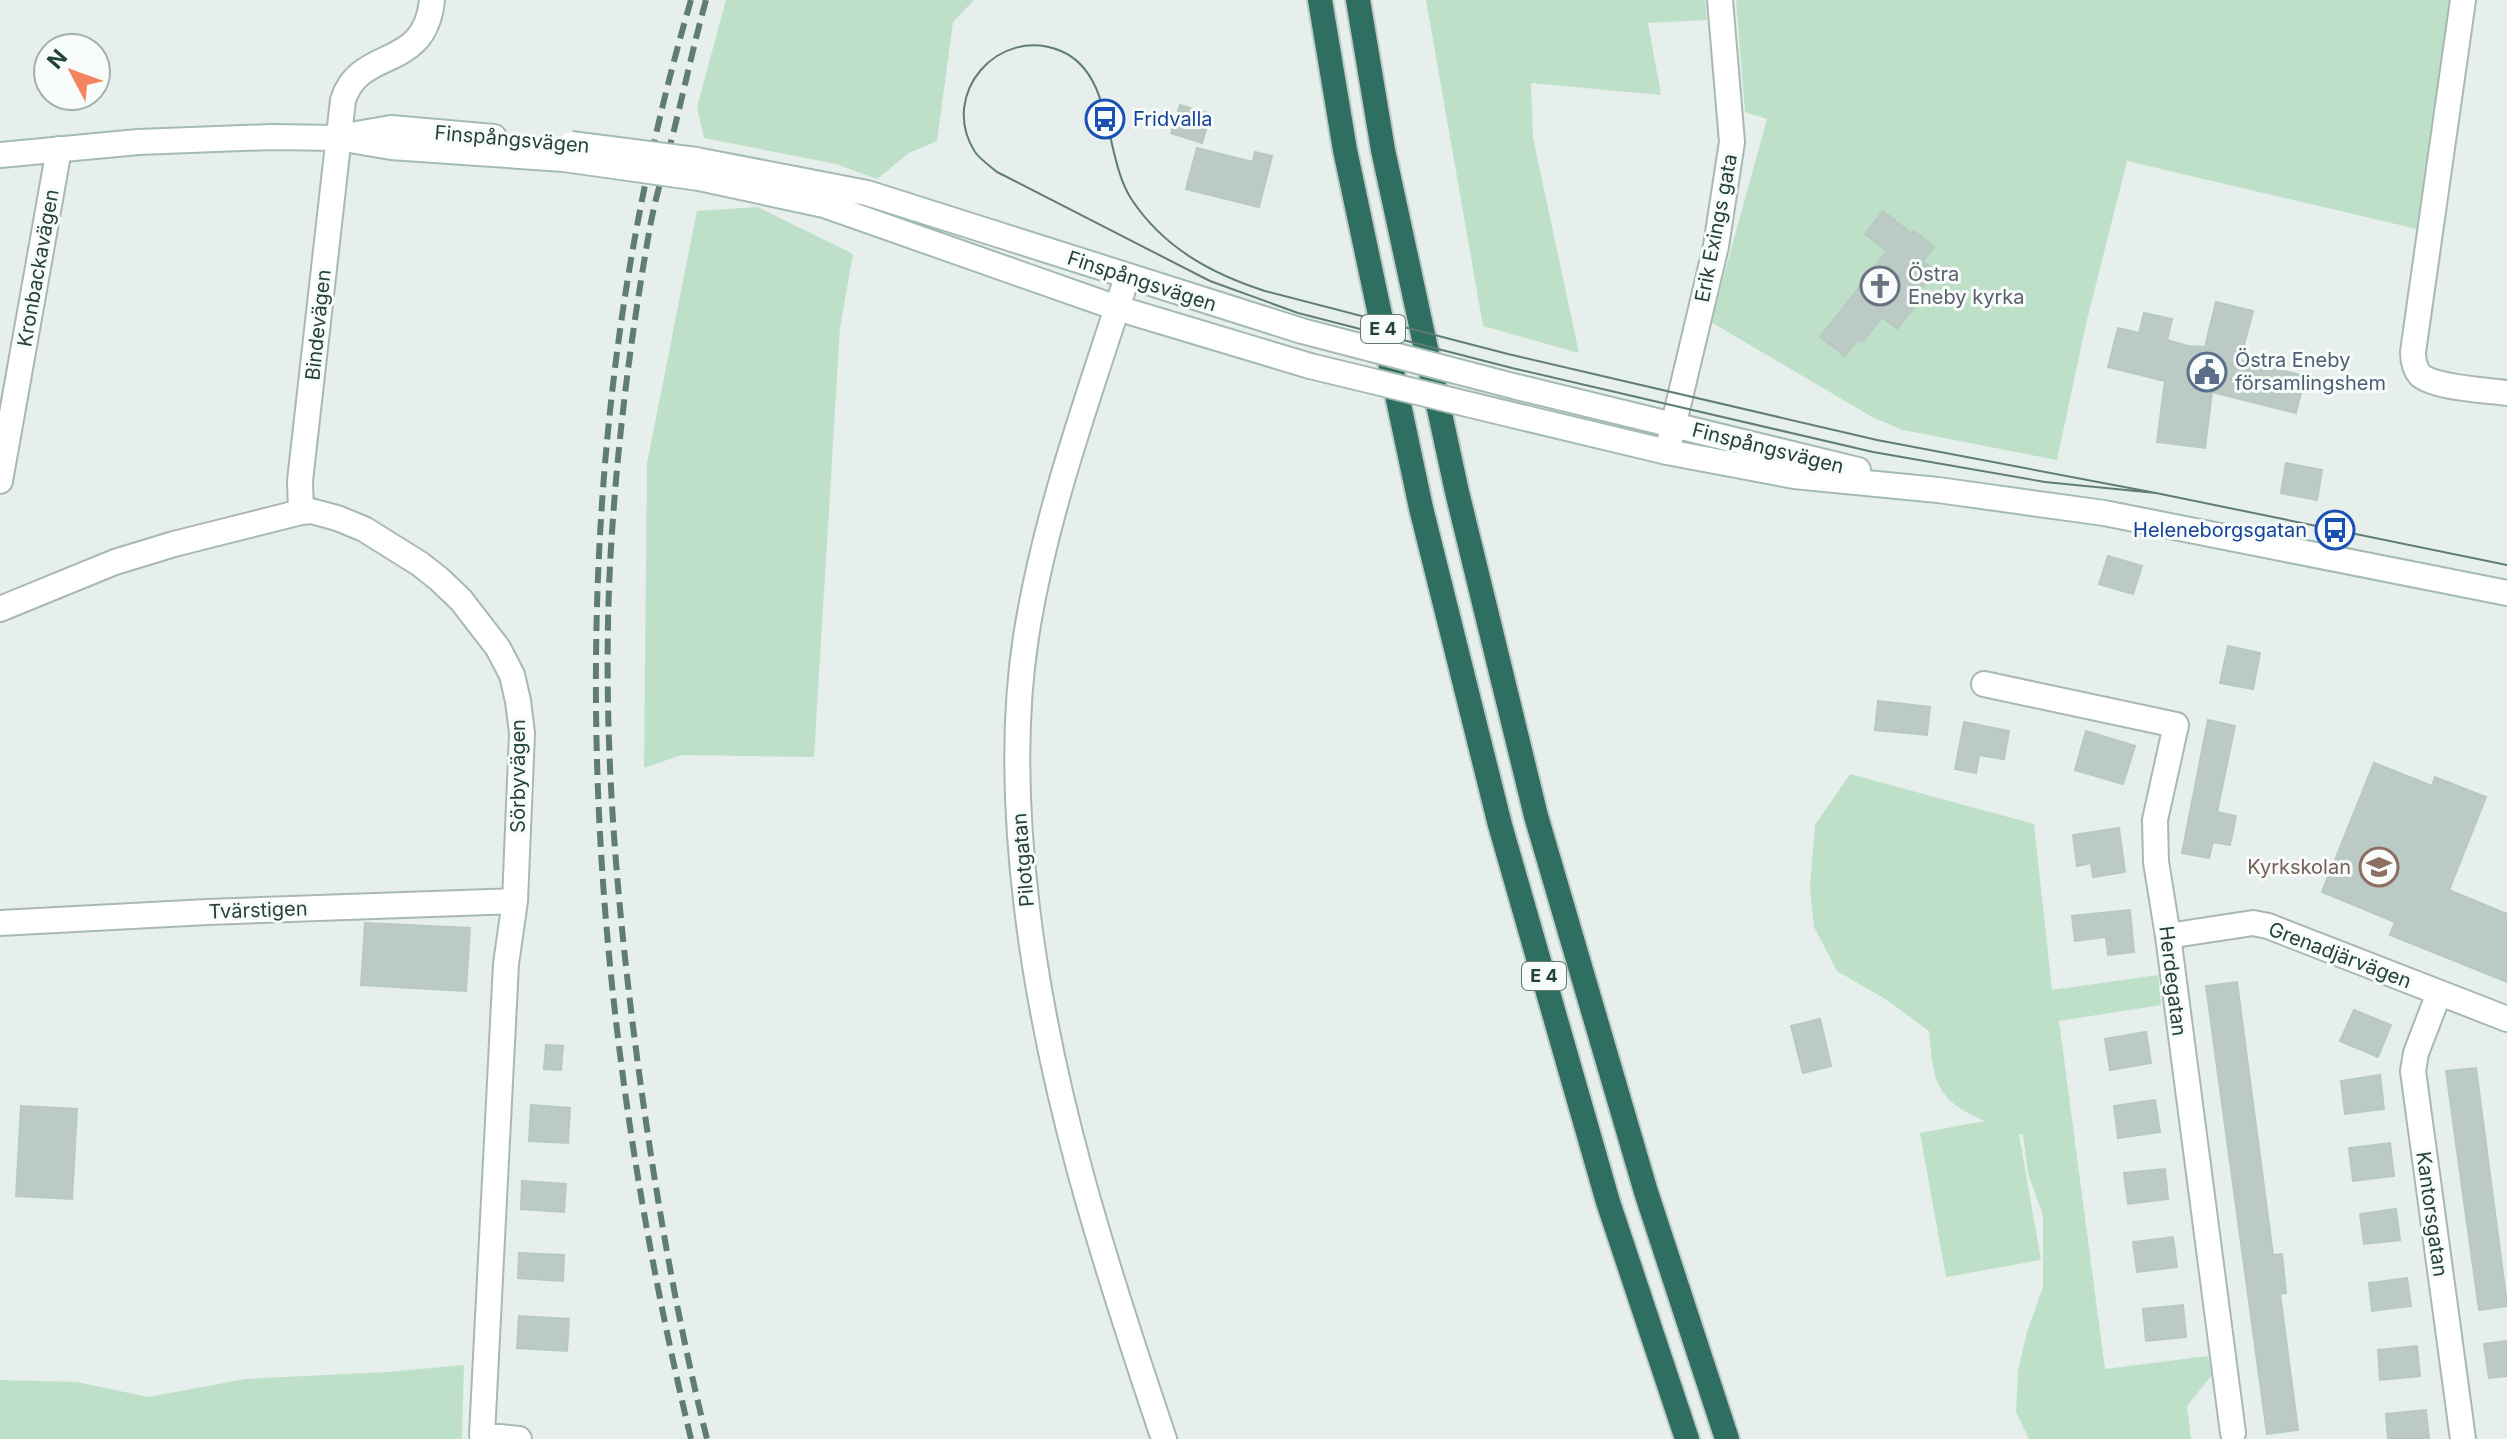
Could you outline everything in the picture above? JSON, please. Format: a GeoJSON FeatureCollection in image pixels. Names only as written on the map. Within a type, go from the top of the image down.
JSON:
{"type":"FeatureCollection","features":[{"type":"Feature","properties":{"kind":"highway","name":"E 4"},"geometry":{"type":"LineString","coordinates":[[1320,0],[1345,150],[1421,508],[1500,825],[1608,1202],[1687,1439]]}},
{"type":"Feature","properties":{"kind":"highway","name":"E 4"},"geometry":{"type":"LineString","coordinates":[[1358,0],[1383,150],[1457,492],[1536,816],[1646,1192],[1727,1439]]}},
{"type":"Feature","properties":{"kind":"street","name":"Bindevägen"},"geometry":{"type":"LineString","coordinates":[[301,512],[300,481],[338,138],[347,88],[360,73],[414,44],[423,35],[432,0]]}},
{"type":"Feature","properties":{"kind":"street","name":"Erik Exings gata"},"geometry":{"type":"LineString","coordinates":[[1667,452],[1716,246],[1732,142],[1720,0]]}},
{"type":"Feature","properties":{"kind":"street"},"geometry":{"type":"LineString","coordinates":[[2463,0],[2413,352],[2417,372],[2434,382],[2507,393]]}},
{"type":"Feature","properties":{"kind":"street","name":"Finspångsvägen"},"geometry":{"type":"LineString","coordinates":[[0,155],[183,140],[338,138],[391,147],[564,151],[867,193],[1302,331],[1938,490]]}},
{"type":"Feature","properties":{"kind":"street","name":"Kronbackavägen"},"geometry":{"type":"LineString","coordinates":[[0,481],[6,406],[59,149]]}},
{"type":"Feature","properties":{"kind":"street","name":"Finspångsvägen"},"geometry":{"type":"LineString","coordinates":[[697,169],[824,205],[1117,308],[1310,366],[1667,452],[1794,476],[1938,490],[2104,513],[2507,593]]}},
{"type":"Feature","properties":{"kind":"street","name":"Pilotgatan"},"geometry":{"type":"LineString","coordinates":[[1127,277],[1045,538],[1034,589],[1020,688],[1016,744],[1021,865],[1036,983],[1094,1227],[1164,1439]]}},
{"type":"Feature","properties":{"kind":"street","name":"Sörbyvägen"},"geometry":{"type":"LineString","coordinates":[[0,609],[115,562],[311,511],[364,529],[420,564],[461,600],[498,648],[512,675],[522,733],[515,901],[506,964],[482,1435],[519,1439]]}},
{"type":"Feature","properties":{"kind":"street","name":"Herdegatan"},"geometry":{"type":"LineString","coordinates":[[1984,684],[2176,725],[2155,820],[2156,862],[2233,1433]]}},
{"type":"Feature","properties":{"kind":"street","name":"Tvärstigen"},"geometry":{"type":"LineString","coordinates":[[0,923],[515,901]]}},
{"type":"Feature","properties":{"kind":"street","name":"Grenadjärvägen"},"geometry":{"type":"LineString","coordinates":[[2168,936],[2253,923],[2268,926],[2507,1019]]}},
{"type":"Feature","properties":{"kind":"street","name":"Kantorsgatan"},"geometry":{"type":"LineString","coordinates":[[2439,993],[2416,1053],[2413,1071],[2463,1439]]}},
{"type":"Feature","properties":{"kind":"green space"},"geometry":{"type":"Polygon","coordinates":[[[726,0],[974,0],[953,22],[937,141],[909,153],[877,179],[836,164],[704,138],[697,107],[726,0]]]}},
{"type":"Feature","properties":{"kind":"green space"},"geometry":{"type":"Polygon","coordinates":[[[1426,0],[1705,0],[1707,20],[1648,23],[1661,95],[1531,83],[1533,138],[1579,353],[1483,326],[1426,0]]]}},
{"type":"Feature","properties":{"kind":"green space"},"geometry":{"type":"Polygon","coordinates":[[[1736,0],[2450,0],[2417,229],[2127,161],[2086,324],[2057,460],[1903,430],[1874,418],[1711,322],[1767,119],[1745,112],[1736,0]]]}},
{"type":"Feature","properties":{"kind":"green space"},"geometry":{"type":"Polygon","coordinates":[[[758,207],[853,254],[840,328],[814,757],[681,755],[644,768],[647,463],[697,211],[758,207]]]}},
{"type":"Feature","properties":{"kind":"green space"},"geometry":{"type":"Polygon","coordinates":[[[1850,774],[2034,824],[2052,990],[2158,975],[2161,1005],[2059,1021],[2105,1369],[2208,1356],[2212,1375],[2187,1406],[2191,1439],[2029,1439],[2016,1412],[2018,1370],[2043,1287],[2043,1216],[2028,1173],[2023,1135],[2019,1134],[2041,1260],[1946,1277],[1920,1133],[1985,1121],[1955,1105],[1940,1087],[1935,1076],[1929,1031],[1887,1000],[1837,971],[1814,927],[1810,886],[1815,825],[1850,774]]]}},
{"type":"Feature","properties":{"kind":"green space"},"geometry":{"type":"Polygon","coordinates":[[[464,1365],[462,1439],[0,1439],[0,1380],[77,1382],[148,1397],[246,1379],[464,1365]]]}},
{"type":"Feature","properties":{"kind":"building"},"geometry":{"type":"Polygon","coordinates":[[[1180,105],[1211,114],[1202,143],[1171,133],[1180,105]]]}},
{"type":"Feature","properties":{"kind":"building"},"geometry":{"type":"Polygon","coordinates":[[[1197,148],[1253,162],[1255,152],[1272,156],[1259,207],[1186,189],[1197,148]]]}},
{"type":"Feature","properties":{"kind":"building","name":"Östra Eneby kyrka"},"geometry":{"type":"Polygon","coordinates":[[[1883,211],[1934,247],[1923,261],[1935,271],[1908,305],[1913,309],[1897,329],[1882,317],[1862,342],[1858,339],[1845,356],[1820,337],[1887,251],[1865,234],[1883,211]]]}},
{"type":"Feature","properties":{"kind":"building","name":"Östra Eneby församlingshem"},"geometry":{"type":"Polygon","coordinates":[[[2216,302],[2253,311],[2240,360],[2305,376],[2296,413],[2212,392],[2205,448],[2157,442],[2165,381],[2108,367],[2118,328],[2139,333],[2144,313],[2172,319],[2167,340],[2205,347],[2216,302]]]}},
{"type":"Feature","properties":{"kind":"building"},"geometry":{"type":"Polygon","coordinates":[[[2286,463],[2322,470],[2317,500],[2281,493],[2286,463]]]}},
{"type":"Feature","properties":{"kind":"building"},"geometry":{"type":"Polygon","coordinates":[[[2108,556],[2142,566],[2133,594],[2099,584],[2108,556]]]}},
{"type":"Feature","properties":{"kind":"building"},"geometry":{"type":"Polygon","coordinates":[[[2228,646],[2260,653],[2253,689],[2220,683],[2228,646]]]}},
{"type":"Feature","properties":{"kind":"building"},"geometry":{"type":"Polygon","coordinates":[[[1878,701],[1930,707],[1927,735],[1875,730],[1878,701]]]}},
{"type":"Feature","properties":{"kind":"building"},"geometry":{"type":"Polygon","coordinates":[[[2208,720],[2235,726],[2217,812],[2236,816],[2230,845],[2213,842],[2209,858],[2182,853],[2208,720]]]}},
{"type":"Feature","properties":{"kind":"building"},"geometry":{"type":"Polygon","coordinates":[[[1964,722],[2009,731],[2004,759],[1979,755],[1976,773],[1955,769],[1964,722]]]}},
{"type":"Feature","properties":{"kind":"building"},"geometry":{"type":"Polygon","coordinates":[[[2086,731],[2135,746],[2123,784],[2075,770],[2086,731]]]}},
{"type":"Feature","properties":{"kind":"building","name":"Kyrkskolan"},"geometry":{"type":"Polygon","coordinates":[[[2374,763],[2432,786],[2435,777],[2486,797],[2449,890],[2507,914],[2507,982],[2390,935],[2395,922],[2322,892],[2374,763]]]}},
{"type":"Feature","properties":{"kind":"building"},"geometry":{"type":"Polygon","coordinates":[[[2119,828],[2125,872],[2093,877],[2091,863],[2077,866],[2073,835],[2119,828]]]}},
{"type":"Feature","properties":{"kind":"building"},"geometry":{"type":"Polygon","coordinates":[[[2130,910],[2134,952],[2108,955],[2106,937],[2075,941],[2072,916],[2130,910]]]}},
{"type":"Feature","properties":{"kind":"building"},"geometry":{"type":"Polygon","coordinates":[[[365,923],[470,928],[466,991],[361,985],[365,923]]]}},
{"type":"Feature","properties":{"kind":"building"},"geometry":{"type":"Polygon","coordinates":[[[2237,982],[2273,1255],[2282,1254],[2286,1293],[2280,1294],[2298,1430],[2267,1434],[2206,986],[2237,982]]]}},
{"type":"Feature","properties":{"kind":"building"},"geometry":{"type":"Polygon","coordinates":[[[2354,1010],[2391,1025],[2378,1057],[2340,1041],[2354,1010]]]}},
{"type":"Feature","properties":{"kind":"building"},"geometry":{"type":"Polygon","coordinates":[[[1820,1019],[1831,1066],[1803,1073],[1791,1026],[1820,1019]]]}},
{"type":"Feature","properties":{"kind":"building"},"geometry":{"type":"Polygon","coordinates":[[[2146,1032],[2151,1063],[2110,1070],[2105,1039],[2146,1032]]]}},
{"type":"Feature","properties":{"kind":"building"},"geometry":{"type":"Polygon","coordinates":[[[546,1045],[563,1046],[561,1070],[544,1069],[546,1045]]]}},
{"type":"Feature","properties":{"kind":"building"},"geometry":{"type":"Polygon","coordinates":[[[2476,1068],[2507,1304],[2479,1310],[2446,1071],[2476,1068]]]}},
{"type":"Feature","properties":{"kind":"building"},"geometry":{"type":"Polygon","coordinates":[[[2380,1075],[2384,1109],[2345,1114],[2341,1081],[2380,1075]]]}},
{"type":"Feature","properties":{"kind":"building"},"geometry":{"type":"Polygon","coordinates":[[[2155,1100],[2160,1132],[2118,1138],[2114,1106],[2155,1100]]]}},
{"type":"Feature","properties":{"kind":"building"},"geometry":{"type":"Polygon","coordinates":[[[531,1105],[570,1108],[568,1143],[529,1141],[531,1105]]]}},
{"type":"Feature","properties":{"kind":"building"},"geometry":{"type":"Polygon","coordinates":[[[21,1106],[77,1109],[72,1199],[16,1196],[21,1106]]]}},
{"type":"Feature","properties":{"kind":"building"},"geometry":{"type":"Polygon","coordinates":[[[2390,1143],[2394,1176],[2353,1181],[2349,1148],[2390,1143]]]}},
{"type":"Feature","properties":{"kind":"building"},"geometry":{"type":"Polygon","coordinates":[[[2165,1169],[2168,1199],[2128,1204],[2124,1173],[2165,1169]]]}},
{"type":"Feature","properties":{"kind":"building"},"geometry":{"type":"Polygon","coordinates":[[[522,1181],[566,1184],[564,1212],[521,1209],[522,1181]]]}},
{"type":"Feature","properties":{"kind":"building"},"geometry":{"type":"Polygon","coordinates":[[[2396,1209],[2400,1240],[2364,1244],[2360,1214],[2396,1209]]]}},
{"type":"Feature","properties":{"kind":"building"},"geometry":{"type":"Polygon","coordinates":[[[2173,1237],[2177,1267],[2137,1272],[2133,1242],[2173,1237]]]}},
{"type":"Feature","properties":{"kind":"building"},"geometry":{"type":"Polygon","coordinates":[[[519,1253],[564,1255],[563,1281],[518,1278],[519,1253]]]}},
{"type":"Feature","properties":{"kind":"building"},"geometry":{"type":"Polygon","coordinates":[[[2407,1278],[2411,1306],[2372,1311],[2369,1283],[2407,1278]]]}},
{"type":"Feature","properties":{"kind":"building"},"geometry":{"type":"Polygon","coordinates":[[[2183,1305],[2186,1337],[2146,1341],[2143,1309],[2183,1305]]]}},
{"type":"Feature","properties":{"kind":"building"},"geometry":{"type":"Polygon","coordinates":[[[519,1316],[569,1319],[567,1351],[517,1348],[519,1316]]]}},
{"type":"Feature","properties":{"kind":"building"},"geometry":{"type":"Polygon","coordinates":[[[2507,1341],[2507,1376],[2489,1378],[2484,1344],[2507,1341]]]}},
{"type":"Feature","properties":{"kind":"building"},"geometry":{"type":"Polygon","coordinates":[[[2417,1346],[2420,1376],[2380,1380],[2378,1350],[2417,1346]]]}},
{"type":"Feature","properties":{"kind":"building"},"geometry":{"type":"Polygon","coordinates":[[[2426,1410],[2429,1439],[2388,1439],[2386,1414],[2426,1410]]]}},
{"type":"Feature","properties":{"kind":"tram line"},"geometry":{"type":"LineString","coordinates":[[2156,493],[2045,482],[1873,452],[1512,368],[1298,313],[1210,281],[997,172],[975,152],[966,130],[964,108],[970,88],[981,70],[997,56],[1016,48],[1038,45],[1061,51],[1078,62],[1091,78],[1100,97],[1123,182],[1145,217],[1191,257],[1226,276],[1265,291],[1508,354],[1877,440],[2156,493],[2507,565]]}},
{"type":"Feature","properties":{"kind":"railway"},"geometry":{"type":"LineString","coordinates":[[691,0],[646,178],[616,357],[600,538],[596,718],[604,899],[623,1080],[653,1260],[691,1439]]}},
{"type":"Feature","properties":{"kind":"railway"},"geometry":{"type":"LineString","coordinates":[[706,0],[654,206],[623,408],[609,586],[608,723],[622,929],[638,1065],[667,1253],[707,1439]]}},
{"type":"Feature","properties":{"kind":"place","name":"Fridvalla"},"geometry":{"type":"Point","coordinates":[1105,119]}},
{"type":"Feature","properties":{"kind":"place","name":"Östra Eneby kyrka"},"geometry":{"type":"Point","coordinates":[1880,286]}},
{"type":"Feature","properties":{"kind":"place","name":"Östra Eneby församlingshem"},"geometry":{"type":"Point","coordinates":[2207,372]}},
{"type":"Feature","properties":{"kind":"place","name":"Heleneborgsgatan"},"geometry":{"type":"Point","coordinates":[2335,530]}},
{"type":"Feature","properties":{"kind":"place","name":"Kyrkskolan"},"geometry":{"type":"Point","coordinates":[2379,867]}}]}
